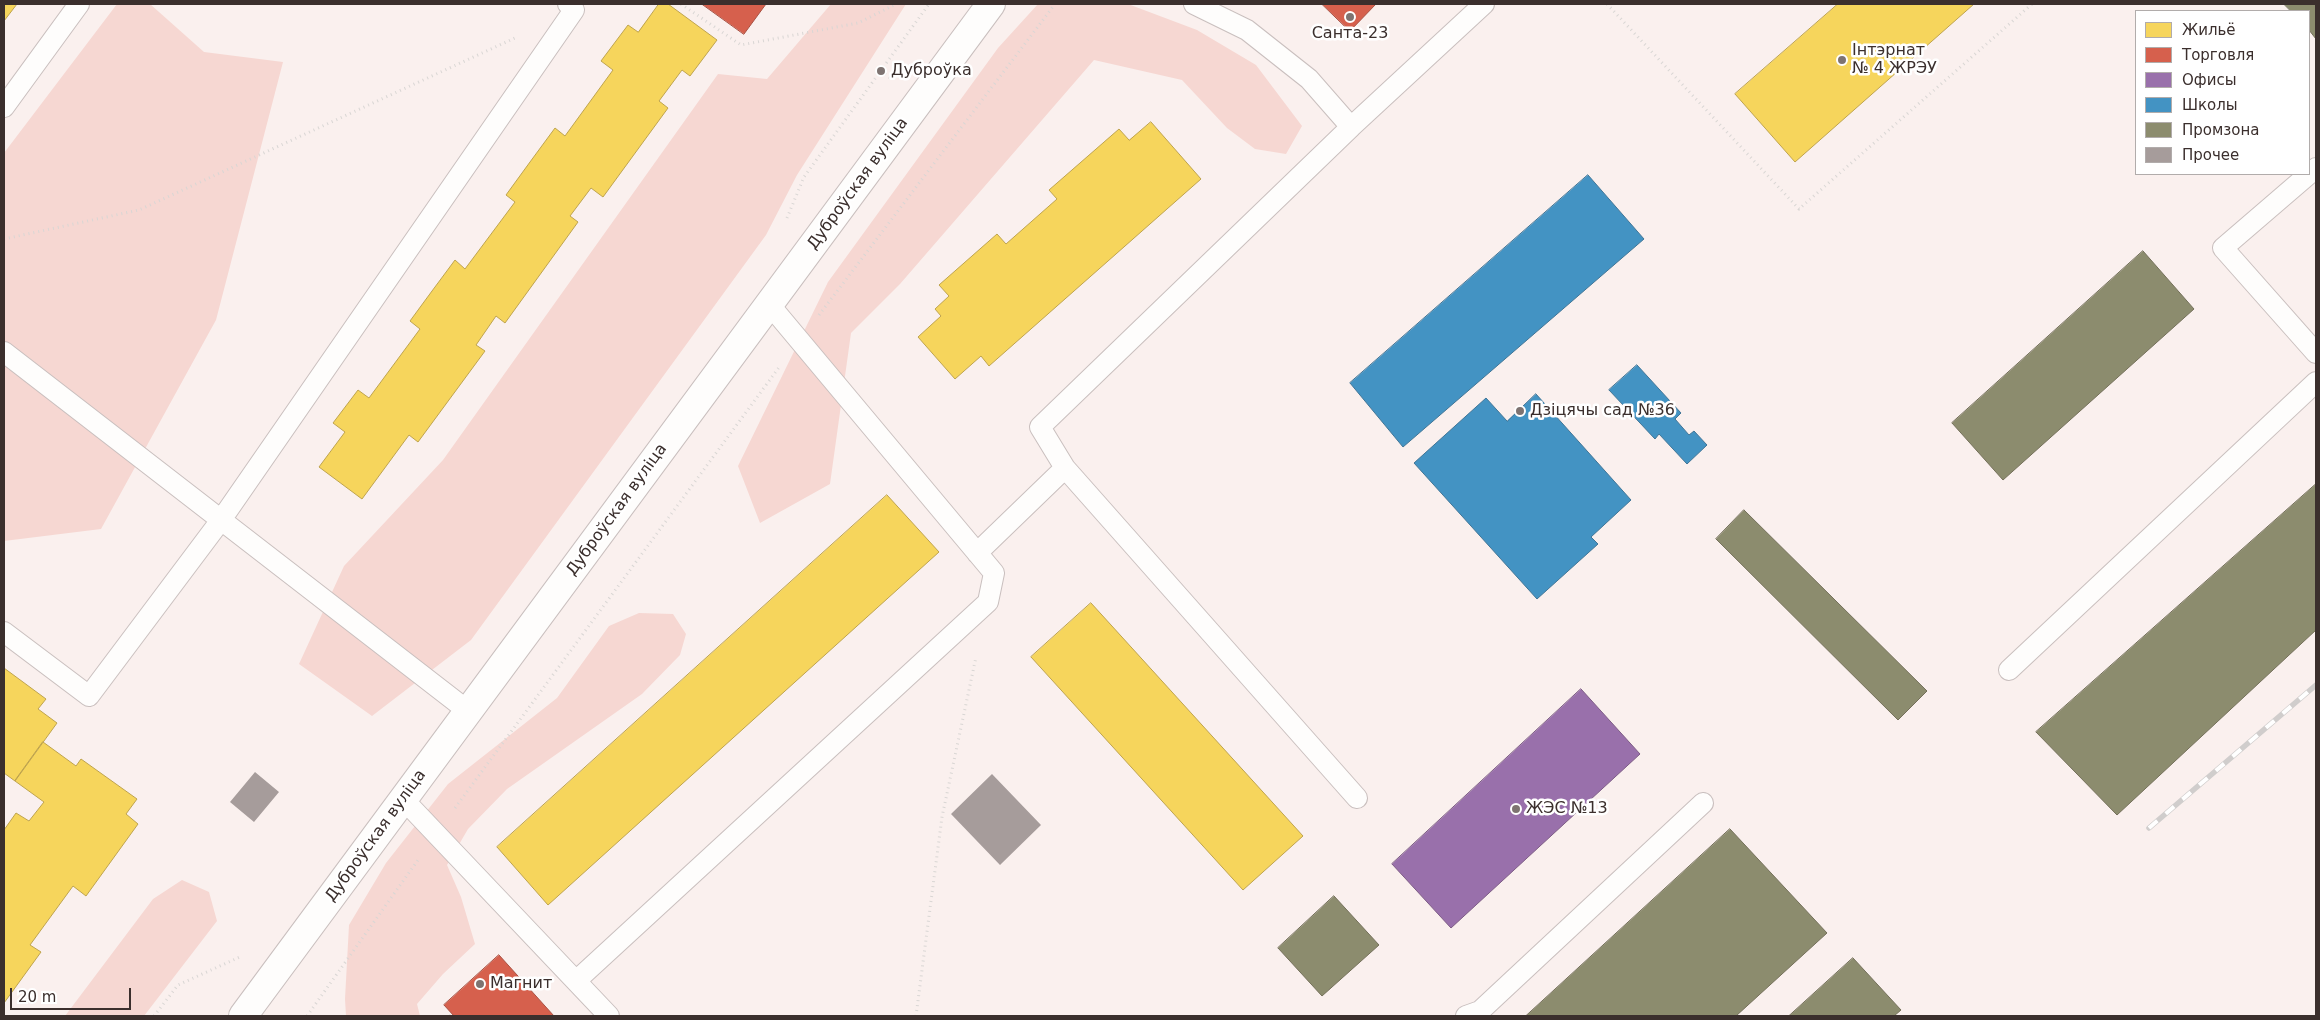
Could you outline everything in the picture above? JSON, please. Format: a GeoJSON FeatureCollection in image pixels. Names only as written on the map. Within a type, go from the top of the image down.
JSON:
{"type":"FeatureCollection","features":[{"type":"Feature","properties":{"kind":"main road","name":"Дуброўская вуліца"},"geometry":{"type":"LineString","coordinates":[[243,1016],[991,4]]}},
{"type":"Feature","properties":{"kind":"lane"},"geometry":{"type":"LineString","coordinates":[[4,107],[79,4]]}},
{"type":"Feature","properties":{"kind":"lane"},"geometry":{"type":"LineString","coordinates":[[4,632],[89,696],[222,520],[574,10],[568,4]]}},
{"type":"Feature","properties":{"kind":"lane"},"geometry":{"type":"LineString","coordinates":[[1194,4],[1247,30],[1309,79],[1351,126]]}},
{"type":"Feature","properties":{"kind":"lane"},"geometry":{"type":"LineString","coordinates":[[1357,798],[1066,468],[1040,427],[1351,126],[1484,4]]}},
{"type":"Feature","properties":{"kind":"lane"},"geometry":{"type":"LineString","coordinates":[[2308,175],[2223,248],[2316,353]]}},
{"type":"Feature","properties":{"kind":"lane"},"geometry":{"type":"LineString","coordinates":[[577,980],[988,602],[994,573],[769,304]]}},
{"type":"Feature","properties":{"kind":"lane"},"geometry":{"type":"LineString","coordinates":[[4,352],[468,711]]}},
{"type":"Feature","properties":{"kind":"lane"},"geometry":{"type":"LineString","coordinates":[[2009,670],[2316,382]]}},
{"type":"Feature","properties":{"kind":"lane"},"geometry":{"type":"LineString","coordinates":[[977,553],[1066,468]]}},
{"type":"Feature","properties":{"kind":"lane"},"geometry":{"type":"LineString","coordinates":[[403,799],[577,980],[609,1016]]}},
{"type":"Feature","properties":{"kind":"lane"},"geometry":{"type":"LineString","coordinates":[[1466,1016],[1480,1011],[1704,803]]}},
{"type":"Feature","properties":{"kind":"path"},"geometry":{"type":"LineString","coordinates":[[681,4],[742,44],[858,23],[896,4]]}},
{"type":"Feature","properties":{"kind":"path"},"geometry":{"type":"LineString","coordinates":[[307,1016],[436,833],[800,340],[1055,4]]}},
{"type":"Feature","properties":{"kind":"path"},"geometry":{"type":"LineString","coordinates":[[1607,4],[1799,209],[2032,4]]}},
{"type":"Feature","properties":{"kind":"path"},"geometry":{"type":"LineString","coordinates":[[4,239],[139,210],[520,35]]}},
{"type":"Feature","properties":{"kind":"path"},"geometry":{"type":"LineString","coordinates":[[916,1016],[942,817],[988,602]]}},
{"type":"Feature","properties":{"kind":"shaded area"},"geometry":{"type":"Polygon","coordinates":[[[117,4],[150,4],[204,52],[283,62],[216,320],[101,529],[4,541],[4,153],[117,4]]]}},
{"type":"Feature","properties":{"kind":"shaded area"},"geometry":{"type":"Polygon","coordinates":[[[831,4],[906,4],[797,175],[766,235],[471,640],[372,716],[299,664],[344,566],[443,460],[718,74],[767,79],[831,4]]]}},
{"type":"Feature","properties":{"kind":"shaded area"},"geometry":{"type":"Polygon","coordinates":[[[1038,4],[1128,4],[1197,30],[1256,65],[1302,126],[1286,154],[1255,149],[1227,128],[1182,80],[1094,60],[900,284],[851,333],[830,484],[760,523],[738,466],[828,282],[998,48],[1038,4]]]}},
{"type":"Feature","properties":{"kind":"shaded area"},"geometry":{"type":"Polygon","coordinates":[[[639,613],[673,614],[686,634],[680,655],[642,694],[507,789],[468,829],[447,865],[461,897],[475,944],[443,974],[417,1004],[420,1016],[346,1016],[345,999],[349,925],[386,863],[448,784],[557,698],[609,626],[639,613]]]}},
{"type":"Feature","properties":{"kind":"shaded area"},"geometry":{"type":"Polygon","coordinates":[[[182,880],[209,892],[217,921],[144,1016],[65,1016],[153,899],[182,880]]]}},
{"type":"Feature","properties":{"kind":"building: Жильё"},"geometry":{"type":"Polygon","coordinates":[[[4,4],[17,4],[4,21],[4,4]]]}},
{"type":"Feature","properties":{"kind":"building: Жильё"},"geometry":{"type":"Polygon","coordinates":[[[659,4],[668,4],[717,40],[690,76],[682,70],[659,101],[668,108],[603,197],[591,188],[570,216],[578,222],[505,323],[496,316],[476,345],[485,351],[418,442],[409,435],[362,499],[319,467],[345,432],[333,423],[358,390],[369,398],[420,329],[410,321],[455,260],[465,269],[515,202],[506,195],[555,128],[565,136],[613,70],[601,61],[628,25],[638,32],[659,4]]]}},
{"type":"Feature","properties":{"kind":"building: Жильё","name":"Інтэрнат № 4 ЖРЭУ"},"geometry":{"type":"Polygon","coordinates":[[[1838,4],[1974,4],[1795,162],[1735,94],[1838,4]]]}},
{"type":"Feature","properties":{"kind":"building: Жильё"},"geometry":{"type":"Polygon","coordinates":[[[1151,122],[1201,179],[989,366],[981,356],[955,379],[918,337],[941,316],[935,309],[949,296],[939,285],[997,234],[1006,244],[1057,199],[1049,190],[1119,129],[1129,140],[1151,122]]]}},
{"type":"Feature","properties":{"kind":"building: Жильё"},"geometry":{"type":"Polygon","coordinates":[[[887,495],[939,552],[548,905],[497,847],[887,495]]]}},
{"type":"Feature","properties":{"kind":"building: Жильё"},"geometry":{"type":"Polygon","coordinates":[[[1091,603],[1303,836],[1243,890],[1031,657],[1091,603]]]}},
{"type":"Feature","properties":{"kind":"building: Жильё"},"geometry":{"type":"Polygon","coordinates":[[[4,668],[46,699],[38,709],[57,723],[15,781],[4,773],[4,668]]]}},
{"type":"Feature","properties":{"kind":"building: Жильё"},"geometry":{"type":"Polygon","coordinates":[[[43,742],[76,766],[81,759],[137,799],[126,814],[138,824],[86,896],[73,886],[30,945],[41,952],[4,1003],[4,830],[16,813],[29,821],[44,802],[15,781],[43,742]]]}},
{"type":"Feature","properties":{"kind":"building: Торговля"},"geometry":{"type":"Polygon","coordinates":[[[702,4],[766,4],[744,34],[702,4]]]}},
{"type":"Feature","properties":{"kind":"building: Торговля","name":"Санта-23"},"geometry":{"type":"Polygon","coordinates":[[[1322,4],[1376,4],[1350,31],[1322,4]]]}},
{"type":"Feature","properties":{"kind":"building: Торговля"},"geometry":{"type":"Polygon","coordinates":[[[499,955],[554,1016],[454,1016],[444,1005],[499,955]]]}},
{"type":"Feature","properties":{"kind":"building: Офисы","name":"ЖЭС №13"},"geometry":{"type":"Polygon","coordinates":[[[1581,689],[1640,754],[1451,928],[1392,864],[1581,689]]]}},
{"type":"Feature","properties":{"kind":"building: Школы"},"geometry":{"type":"Polygon","coordinates":[[[1588,175],[1644,239],[1403,447],[1350,383],[1588,175]]]}},
{"type":"Feature","properties":{"kind":"building: Школы"},"geometry":{"type":"Polygon","coordinates":[[[1637,365],[1681,413],[1675,419],[1689,435],[1694,431],[1707,445],[1687,464],[1659,434],[1655,439],[1609,390],[1637,365]]]}},
{"type":"Feature","properties":{"kind":"building: Школы"},"geometry":{"type":"Polygon","coordinates":[[[1536,394],[1631,500],[1591,537],[1598,544],[1537,599],[1414,463],[1486,398],[1507,421],[1536,394]]]}},
{"type":"Feature","properties":{"kind":"building: Промзона"},"geometry":{"type":"Polygon","coordinates":[[[2284,4],[2316,4],[2316,39],[2310,31],[2310,10],[2290,10],[2284,4]]]}},
{"type":"Feature","properties":{"kind":"building: Промзона"},"geometry":{"type":"Polygon","coordinates":[[[2143,251],[2194,309],[2003,480],[1952,423],[2143,251]]]}},
{"type":"Feature","properties":{"kind":"building: Промзона"},"geometry":{"type":"Polygon","coordinates":[[[2316,484],[2316,630],[2117,815],[2036,732],[2316,484]]]}},
{"type":"Feature","properties":{"kind":"building: Промзона"},"geometry":{"type":"Polygon","coordinates":[[[1744,510],[1927,691],[1898,720],[1716,539],[1744,510]]]}},
{"type":"Feature","properties":{"kind":"building: Промзона"},"geometry":{"type":"Polygon","coordinates":[[[1730,829],[1827,933],[1736,1016],[1526,1016],[1730,829]]]}},
{"type":"Feature","properties":{"kind":"building: Промзона"},"geometry":{"type":"Polygon","coordinates":[[[1334,896],[1379,945],[1322,996],[1278,948],[1334,896]]]}},
{"type":"Feature","properties":{"kind":"building: Промзона"},"geometry":{"type":"Polygon","coordinates":[[[1853,958],[1901,1010],[1894,1016],[1789,1016],[1853,958]]]}},
{"type":"Feature","properties":{"kind":"building: Прочее"},"geometry":{"type":"Polygon","coordinates":[[[255,772],[279,792],[254,822],[230,802],[255,772]]]}},
{"type":"Feature","properties":{"kind":"building: Прочее"},"geometry":{"type":"Polygon","coordinates":[[[992,774],[1041,825],[1000,865],[951,814],[992,774]]]}},
{"type":"Feature","properties":{"kind":"railway"},"geometry":{"type":"LineString","coordinates":[[2149,828],[2316,685]]}},
{"type":"Feature","properties":{"kind":"place","name":"Санта-23"},"geometry":{"type":"Point","coordinates":[1350,17]}},
{"type":"Feature","properties":{"kind":"place","name":"Інтэрнат № 4 ЖРЭУ"},"geometry":{"type":"Point","coordinates":[1842,60]}},
{"type":"Feature","properties":{"kind":"place","name":"Дуброўка"},"geometry":{"type":"Point","coordinates":[881,71]}},
{"type":"Feature","properties":{"kind":"place","name":"Дзіцячы сад №36"},"geometry":{"type":"Point","coordinates":[1520,411]}},
{"type":"Feature","properties":{"kind":"place","name":"ЖЭС №13"},"geometry":{"type":"Point","coordinates":[1516,809]}},
{"type":"Feature","properties":{"kind":"place","name":"Магнит"},"geometry":{"type":"Point","coordinates":[480,984]}}]}
